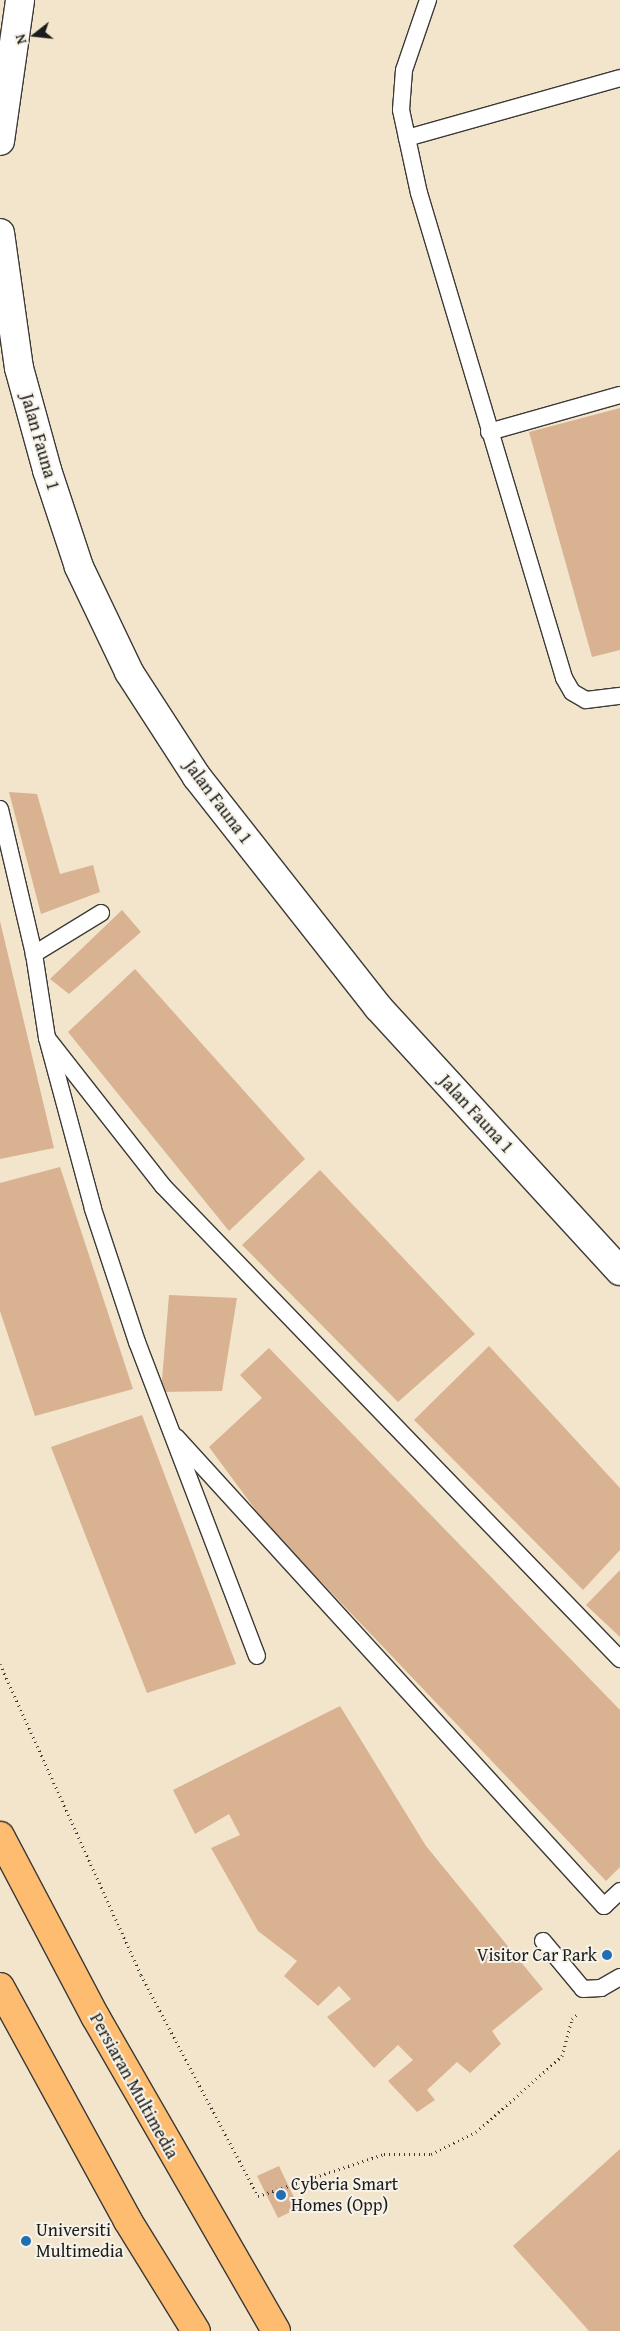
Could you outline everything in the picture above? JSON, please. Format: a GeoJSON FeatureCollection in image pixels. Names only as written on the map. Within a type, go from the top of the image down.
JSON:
{"type":"FeatureCollection","features":[{"type":"Feature","properties":{"kind":"main road","name":"Persiaran Multimedia"},"geometry":{"type":"LineString","coordinates":[[0,1836],[99,2024],[276,2331]]}},
{"type":"Feature","properties":{"kind":"main road"},"geometry":{"type":"LineString","coordinates":[[0,1987],[128,2221],[196,2331]]}},
{"type":"Feature","properties":{"kind":"street"},"geometry":{"type":"LineString","coordinates":[[0,141],[20,0]]}},
{"type":"Feature","properties":{"kind":"street","name":"Jalan Fauna 1"},"geometry":{"type":"LineString","coordinates":[[0,233],[19,368],[47,470],[80,567],[128,672],[197,777],[378,1007],[620,1271]]}},
{"type":"Feature","properties":{"kind":"lane"},"geometry":{"type":"LineString","coordinates":[[428,0],[404,70],[401,110],[407,138],[489,432],[564,678],[572,692],[586,700],[620,696]]}},
{"type":"Feature","properties":{"kind":"lane"},"geometry":{"type":"LineString","coordinates":[[407,138],[620,78]]}},
{"type":"Feature","properties":{"kind":"lane"},"geometry":{"type":"LineString","coordinates":[[489,432],[620,395]]}},
{"type":"Feature","properties":{"kind":"lane"},"geometry":{"type":"LineString","coordinates":[[0,809],[34,954],[47,1038],[93,1209],[169,1428],[257,1656]]}},
{"type":"Feature","properties":{"kind":"lane"},"geometry":{"type":"LineString","coordinates":[[34,954],[101,913]]}},
{"type":"Feature","properties":{"kind":"lane"},"geometry":{"type":"LineString","coordinates":[[47,1038],[163,1186],[620,1659]]}},
{"type":"Feature","properties":{"kind":"lane"},"geometry":{"type":"LineString","coordinates":[[169,1428],[604,1906],[620,1891]]}},
{"type":"Feature","properties":{"kind":"lane"},"geometry":{"type":"LineString","coordinates":[[543,1941],[582,1989],[601,1988],[619,1978]]}},
{"type":"Feature","properties":{"kind":"path"},"geometry":{"type":"LineString","coordinates":[[0,1664],[141,1975],[258,2196],[384,2154],[432,2154],[476,2132],[562,2056],[572,2019],[619,1978]]}},
{"type":"Feature","properties":{"kind":"building"},"geometry":{"type":"Polygon","coordinates":[[[620,408],[620,650],[592,657],[529,432],[620,408]]]}},
{"type":"Feature","properties":{"kind":"building"},"geometry":{"type":"Polygon","coordinates":[[[9,792],[37,794],[60,874],[93,865],[100,892],[41,914],[9,792]]]}},
{"type":"Feature","properties":{"kind":"building"},"geometry":{"type":"Polygon","coordinates":[[[122,910],[141,932],[69,994],[50,979],[122,910]]]}},
{"type":"Feature","properties":{"kind":"building"},"geometry":{"type":"Polygon","coordinates":[[[0,921],[54,1148],[0,1159],[0,921]]]}},
{"type":"Feature","properties":{"kind":"building"},"geometry":{"type":"Polygon","coordinates":[[[135,969],[305,1159],[229,1231],[68,1032],[135,969]]]}},
{"type":"Feature","properties":{"kind":"building"},"geometry":{"type":"Polygon","coordinates":[[[60,1167],[133,1389],[35,1416],[0,1311],[0,1183],[60,1167]]]}},
{"type":"Feature","properties":{"kind":"building"},"geometry":{"type":"Polygon","coordinates":[[[320,1170],[475,1334],[398,1402],[242,1245],[320,1170]]]}},
{"type":"Feature","properties":{"kind":"building"},"geometry":{"type":"Polygon","coordinates":[[[169,1295],[237,1298],[222,1391],[161,1392],[169,1295]]]}},
{"type":"Feature","properties":{"kind":"building"},"geometry":{"type":"Polygon","coordinates":[[[489,1346],[620,1488],[620,1550],[583,1590],[414,1420],[489,1346]]]}},
{"type":"Feature","properties":{"kind":"building"},"geometry":{"type":"Polygon","coordinates":[[[269,1348],[620,1710],[620,1867],[606,1881],[266,1524],[209,1447],[262,1398],[240,1375],[269,1348]]]}},
{"type":"Feature","properties":{"kind":"building"},"geometry":{"type":"Polygon","coordinates":[[[142,1415],[236,1664],[147,1693],[51,1447],[142,1415]]]}},
{"type":"Feature","properties":{"kind":"building"},"geometry":{"type":"Polygon","coordinates":[[[620,1570],[620,1637],[586,1605],[620,1570]]]}},
{"type":"Feature","properties":{"kind":"building"},"geometry":{"type":"Polygon","coordinates":[[[340,1706],[426,1846],[543,1989],[492,2031],[501,2044],[470,2073],[457,2062],[427,2090],[435,2100],[417,2112],[388,2081],[413,2060],[398,2045],[374,2068],[327,2017],[351,1999],[339,1986],[318,2006],[284,1976],[297,1961],[258,1931],[211,1848],[240,1835],[229,1814],[195,1834],[173,1790],[340,1706]]]}},
{"type":"Feature","properties":{"kind":"building"},"geometry":{"type":"Polygon","coordinates":[[[620,2149],[620,2331],[589,2331],[513,2246],[620,2149]]]}},
{"type":"Feature","properties":{"kind":"building"},"geometry":{"type":"Polygon","coordinates":[[[279,2166],[299,2208],[278,2218],[257,2176],[279,2166]]]}},
{"type":"Feature","properties":{"kind":"place","name":"Visitor Car Park"},"geometry":{"type":"Point","coordinates":[607,1955]}},
{"type":"Feature","properties":{"kind":"place","name":"Cyberia Smart Homes (Opp)"},"geometry":{"type":"Point","coordinates":[281,2195]}},
{"type":"Feature","properties":{"kind":"place","name":"Universiti Multimedia"},"geometry":{"type":"Point","coordinates":[26,2241]}}]}
